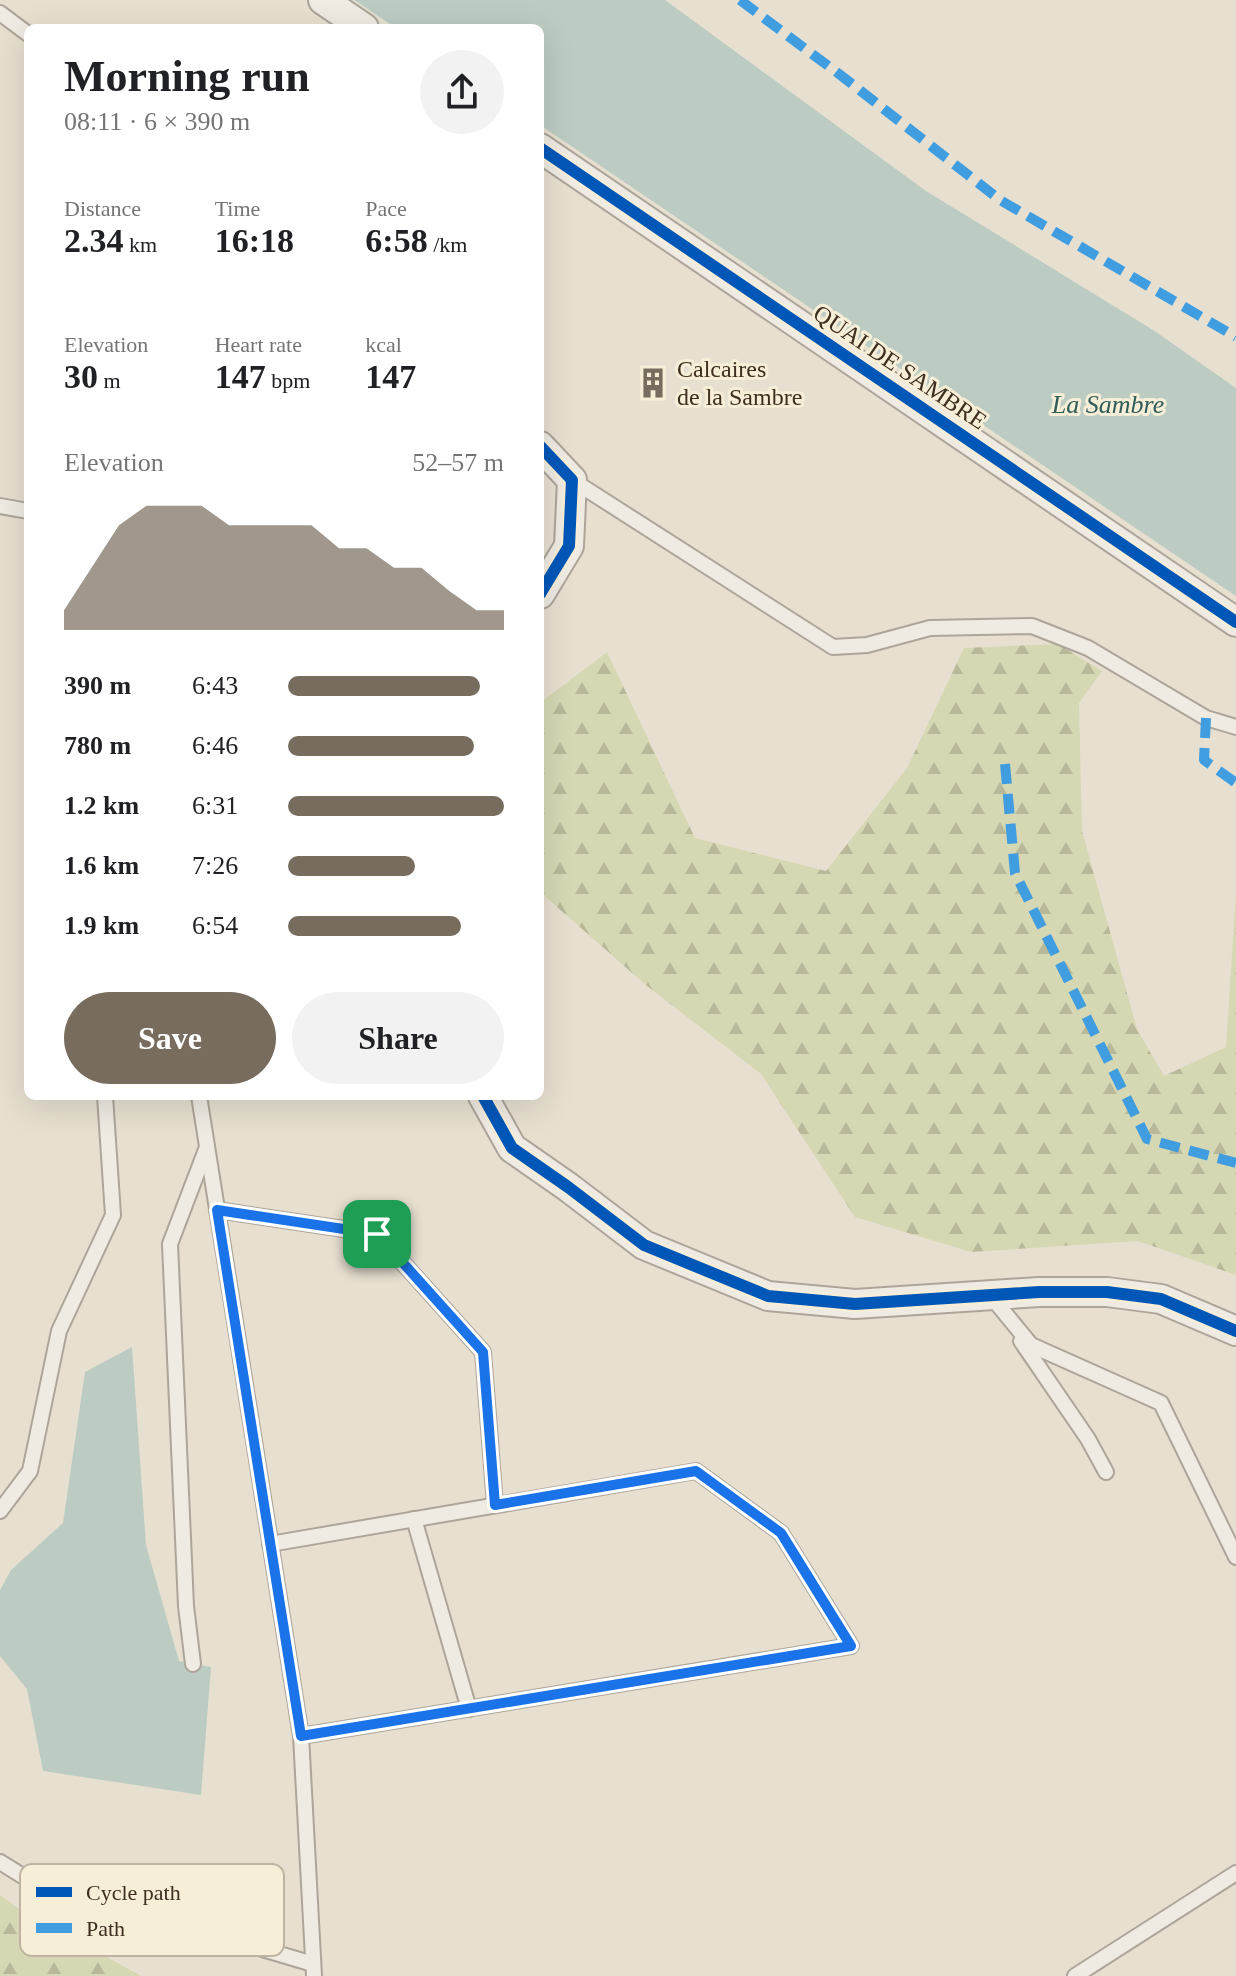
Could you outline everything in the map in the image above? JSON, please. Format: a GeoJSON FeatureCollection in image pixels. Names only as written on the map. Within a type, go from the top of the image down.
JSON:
{"type":"FeatureCollection","features":[{"type":"Feature","properties":{"kind":"street"},"geometry":{"type":"LineString","coordinates":[[323,0],[358,24]]}},
{"type":"Feature","properties":{"kind":"street","name":"QUAI DE SAMBRE"},"geometry":{"type":"LineString","coordinates":[[544,151],[1236,622]]}},
{"type":"Feature","properties":{"kind":"street"},"geometry":{"type":"LineString","coordinates":[[544,450],[572,480],[569,546],[544,587]]}},
{"type":"Feature","properties":{"kind":"street"},"geometry":{"type":"LineString","coordinates":[[485,1100],[512,1148],[644,1245],[768,1296],[855,1304],[1039,1292],[1107,1292],[1161,1299],[1236,1331]]}},
{"type":"Feature","properties":{"kind":"lane"},"geometry":{"type":"LineString","coordinates":[[0,13],[24,31]]}},
{"type":"Feature","properties":{"kind":"lane"},"geometry":{"type":"LineString","coordinates":[[572,480],[833,647],[867,645],[930,628],[1032,626],[1088,648],[1206,718],[1236,727]]}},
{"type":"Feature","properties":{"kind":"lane"},"geometry":{"type":"LineString","coordinates":[[0,506],[24,510]]}},
{"type":"Feature","properties":{"kind":"lane"},"geometry":{"type":"LineString","coordinates":[[0,1511],[30,1471],[59,1331],[113,1215],[105,1100]]}},
{"type":"Feature","properties":{"kind":"lane"},"geometry":{"type":"LineString","coordinates":[[200,1100],[301,1736],[314,1970],[270,1956]]}},
{"type":"Feature","properties":{"kind":"lane"},"geometry":{"type":"LineString","coordinates":[[193,1664],[186,1606],[170,1244],[207,1147]]}},
{"type":"Feature","properties":{"kind":"lane"},"geometry":{"type":"LineString","coordinates":[[217,1210],[377,1234],[483,1352],[495,1505]]}},
{"type":"Feature","properties":{"kind":"lane"},"geometry":{"type":"LineString","coordinates":[[990,1295],[1088,1439],[1106,1472]]}},
{"type":"Feature","properties":{"kind":"lane"},"geometry":{"type":"LineString","coordinates":[[990,1295],[1031,1345],[1161,1403],[1236,1557]]}},
{"type":"Feature","properties":{"kind":"lane"},"geometry":{"type":"LineString","coordinates":[[270,1544],[696,1471],[781,1533],[851,1646],[301,1736]]}},
{"type":"Feature","properties":{"kind":"lane"},"geometry":{"type":"LineString","coordinates":[[414,1519],[469,1709]]}},
{"type":"Feature","properties":{"kind":"lane"},"geometry":{"type":"LineString","coordinates":[[0,1862],[20,1874]]}},
{"type":"Feature","properties":{"kind":"lane"},"geometry":{"type":"LineString","coordinates":[[1075,1976],[1236,1873]]}},
{"type":"Feature","properties":{"kind":"green space"},"geometry":{"type":"Polygon","coordinates":[[[1058,644],[1102,671],[1079,703],[1082,831],[1137,1029],[1164,1076],[1226,1047],[1236,892],[1236,1275],[1138,1241],[971,1252],[855,1217],[761,1074],[647,986],[544,896],[544,700],[607,652],[695,838],[826,871],[907,768],[964,648],[1058,644]]]}},
{"type":"Feature","properties":{"kind":"green space"},"geometry":{"type":"Polygon","coordinates":[[[0,1895],[20,1909],[20,1956],[105,1956],[141,1976],[0,1976],[0,1895]]]}},
{"type":"Feature","properties":{"kind":"water","name":"La Sambre"},"geometry":{"type":"Polygon","coordinates":[[[354,0],[665,0],[926,191],[1153,330],[1236,388],[1236,596],[544,128],[544,24],[390,24],[354,0]]]}},
{"type":"Feature","properties":{"kind":"water"},"geometry":{"type":"Polygon","coordinates":[[[132,1347],[146,1545],[179,1661],[211,1667],[201,1795],[43,1771],[27,1689],[0,1656],[0,1590],[11,1570],[63,1523],[85,1372],[132,1347]]]}},
{"type":"Feature","properties":{"kind":"marked path"},"geometry":{"type":"LineString","coordinates":[[740,0],[1000,200],[1236,337]]}},
{"type":"Feature","properties":{"kind":"marked path"},"geometry":{"type":"LineString","coordinates":[[1206,718],[1204,760],[1236,783]]}},
{"type":"Feature","properties":{"kind":"marked path"},"geometry":{"type":"LineString","coordinates":[[1005,764],[1015,873],[1147,1139],[1236,1163]]}},
{"type":"Feature","properties":{"kind":"cycle path"},"geometry":{"type":"LineString","coordinates":[[544,151],[1236,622]]}},
{"type":"Feature","properties":{"kind":"cycle path"},"geometry":{"type":"LineString","coordinates":[[544,450],[572,480],[569,546],[544,587]]}},
{"type":"Feature","properties":{"kind":"cycle path"},"geometry":{"type":"LineString","coordinates":[[485,1100],[512,1148],[644,1245],[768,1296],[855,1304],[1039,1292],[1107,1292],[1161,1299],[1236,1331]]}},
{"type":"Feature","properties":{"kind":"place","name":"Calcaires de la Sambre"},"geometry":{"type":"Point","coordinates":[653,383]}},
{"type":"Feature","properties":{"kind":"route"},"geometry":{"type":"LineString","coordinates":[[217,1210],[377,1234],[483,1352],[495,1505],[696,1471],[781,1533],[851,1646],[301,1736],[217,1210]]}}]}
